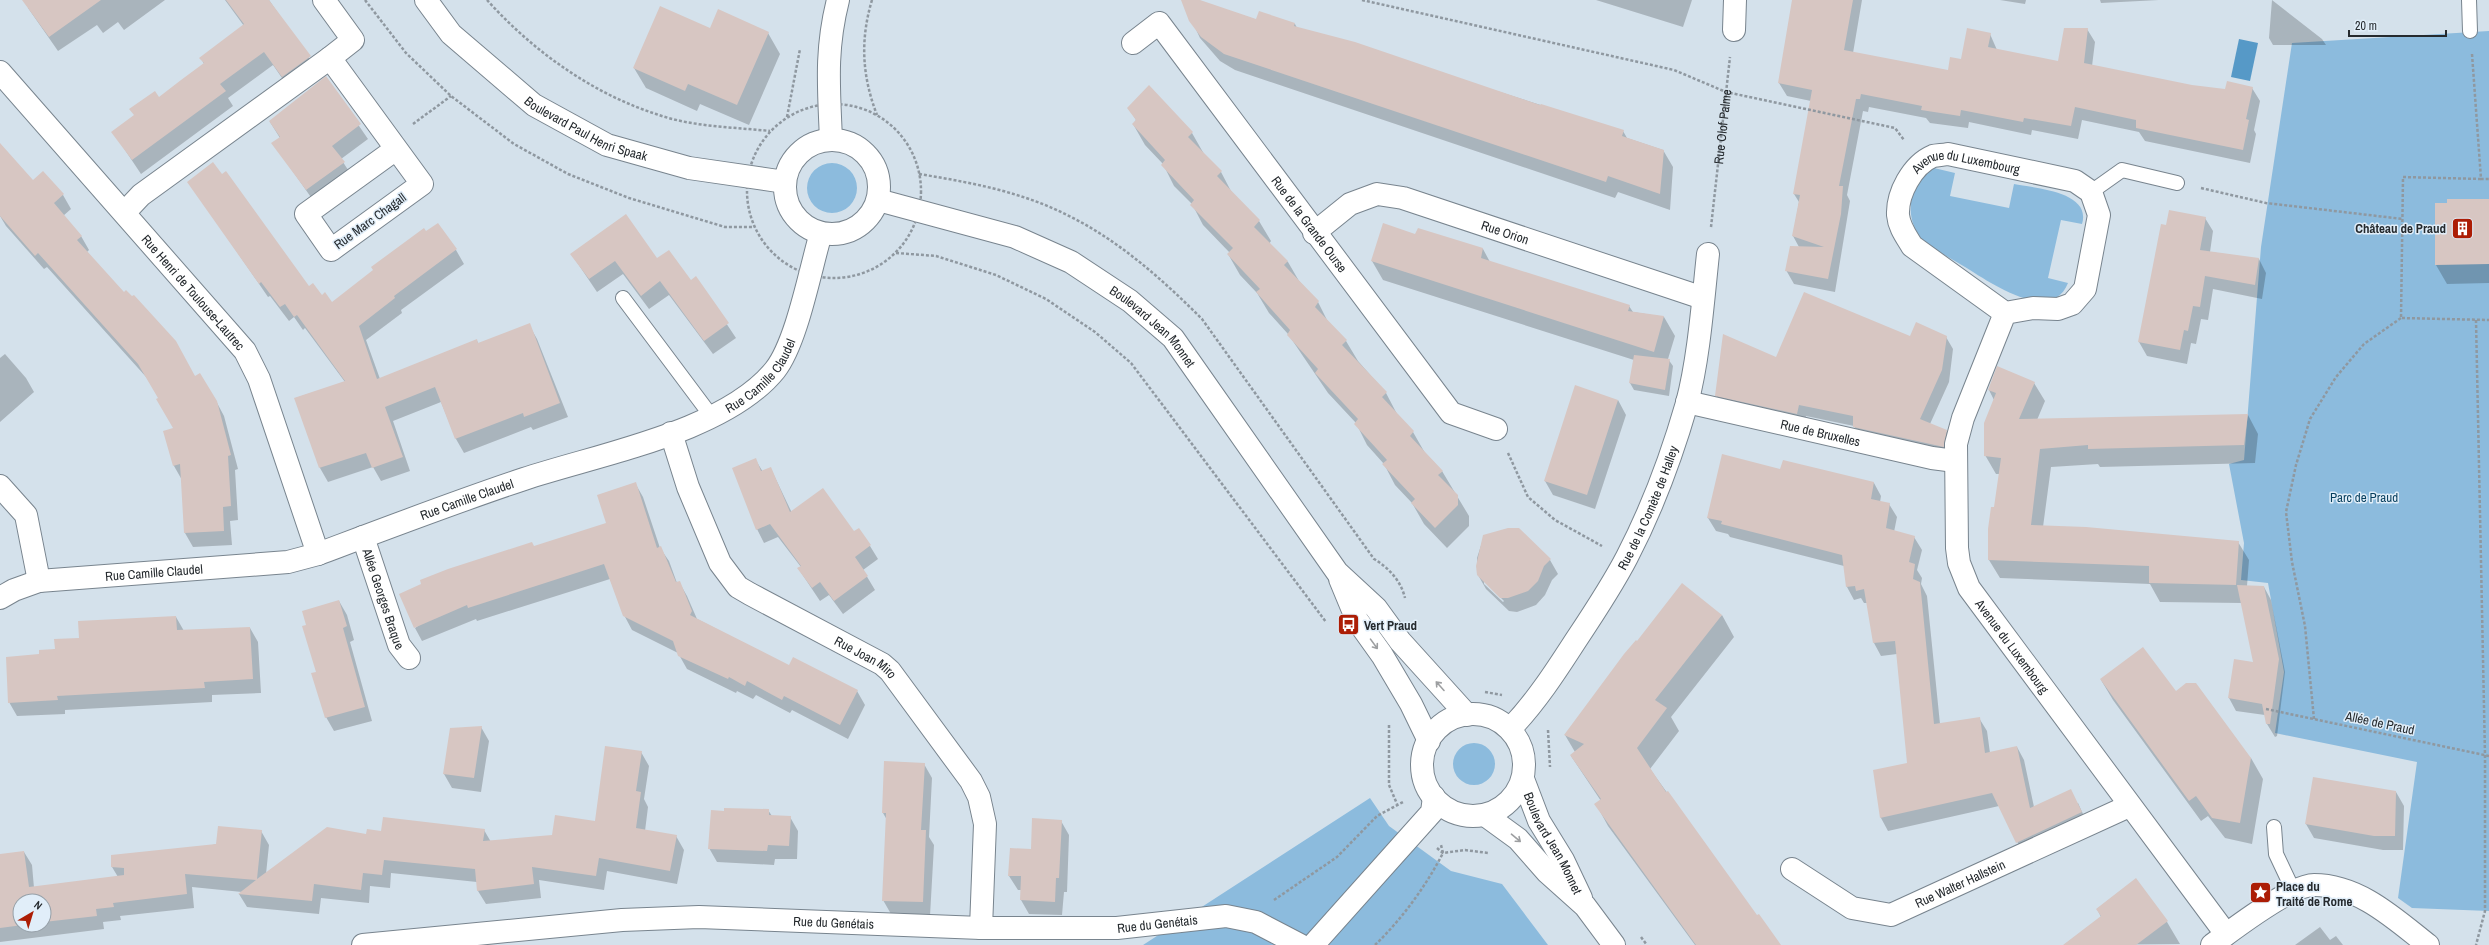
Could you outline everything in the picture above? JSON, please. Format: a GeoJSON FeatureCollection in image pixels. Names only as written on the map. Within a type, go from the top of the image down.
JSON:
{"type":"FeatureCollection","features":[{"type":"Feature","properties":{"kind":"street"},"geometry":{"type":"LineString","coordinates":[[125,212],[141,195],[353,40],[324,0]]}},
{"type":"Feature","properties":{"kind":"street","name":"Boulevard Paul Henri Spaak"},"geometry":{"type":"LineString","coordinates":[[426,0],[451,34],[541,108],[607,145],[689,168],[747,178],[785,182]]}},
{"type":"Feature","properties":{"kind":"street"},"geometry":{"type":"LineString","coordinates":[[831,140],[827,69],[832,25],[838,0]]}},
{"type":"Feature","properties":{"kind":"street"},"geometry":{"type":"LineString","coordinates":[[1734,30],[1735,0]]}},
{"type":"Feature","properties":{"kind":"street","name":"Rue de la Grande Ourse"},"geometry":{"type":"LineString","coordinates":[[1133,43],[1159,23],[1314,233],[1451,413],[1496,429]]}},
{"type":"Feature","properties":{"kind":"street","name":"Rue Marc Chagall"},"geometry":{"type":"LineString","coordinates":[[330,58],[422,184],[331,250],[306,214],[393,145]]}},
{"type":"Feature","properties":{"kind":"street","name":"Rue Henri de Toulouse-Lautrec"},"geometry":{"type":"LineString","coordinates":[[0,72],[125,212],[245,351],[258,379],[318,554]]}},
{"type":"Feature","properties":{"kind":"street"},"geometry":{"type":"LineString","coordinates":[[831,140],[854,145],[872,161],[879,180],[878,200],[870,217],[856,228],[835,235],[820,233],[803,225],[792,213],[787,200],[785,182],[789,168],[798,154],[812,144],[831,140]]}},
{"type":"Feature","properties":{"kind":"street","name":"Avenue du Luxembourg"},"geometry":{"type":"LineString","coordinates":[[2091,192],[2075,181],[1948,154],[1933,156],[1922,163],[1907,180],[1900,198],[1898,215],[1902,230],[1912,246],[2005,313],[1962,418],[1956,444],[1957,548],[1959,563],[1969,588],[2129,806],[2219,940]]}},
{"type":"Feature","properties":{"kind":"street"},"geometry":{"type":"LineString","coordinates":[[2005,313],[2033,308],[2058,309],[2072,304],[2085,288],[2099,215],[2091,192]]}},
{"type":"Feature","properties":{"kind":"street","name":"Rue Orion"},"geometry":{"type":"LineString","coordinates":[[1314,233],[1350,204],[1377,194],[1403,198],[1704,298]]}},
{"type":"Feature","properties":{"kind":"street","name":"Boulevard Jean Monnet"},"geometry":{"type":"LineString","coordinates":[[878,200],[1015,237],[1071,262],[1130,300],[1173,338],[1338,572],[1376,608],[1400,641],[1467,714]]}},
{"type":"Feature","properties":{"kind":"street","name":"Rue Camille Claudel"},"geometry":{"type":"LineString","coordinates":[[0,598],[14,590],[39,581],[268,565],[288,562],[318,554],[525,479],[671,433],[712,417],[746,398],[776,369],[786,351],[793,332],[820,233]]}},
{"type":"Feature","properties":{"kind":"street","name":"Rue de la Comète de Halley"},"geometry":{"type":"LineString","coordinates":[[1510,729],[1535,702],[1627,557],[1664,472],[1687,402],[1704,298],[1708,254]]}},
{"type":"Feature","properties":{"kind":"street","name":"Rue de Bruxelles"},"geometry":{"type":"LineString","coordinates":[[1687,402],[1925,456],[1955,461]]}},
{"type":"Feature","properties":{"kind":"street","name":"Rue Joan Miro"},"geometry":{"type":"LineString","coordinates":[[671,433],[688,487],[720,563],[738,587],[882,664],[890,672],[971,781],[981,804],[985,824],[981,928]]}},
{"type":"Feature","properties":{"kind":"street"},"geometry":{"type":"LineString","coordinates":[[0,486],[26,515],[39,581]]}},
{"type":"Feature","properties":{"kind":"street","name":"Allée Georges Braque"},"geometry":{"type":"LineString","coordinates":[[363,537],[399,645],[409,658]]}},
{"type":"Feature","properties":{"kind":"street","name":"Boulevard Jean Monnet"},"geometry":{"type":"LineString","coordinates":[[1338,572],[1357,620],[1382,655],[1412,704],[1428,741]]}},
{"type":"Feature","properties":{"kind":"street"},"geometry":{"type":"LineString","coordinates":[[1467,714],[1492,718],[1510,729],[1523,753],[1523,779],[1508,802],[1502,808],[1485,815],[1468,816],[1454,813],[1434,797],[1423,772],[1424,751],[1428,741],[1441,726],[1457,717],[1467,714]]}},
{"type":"Feature","properties":{"kind":"street","name":"Boulevard Jean Monnet"},"geometry":{"type":"LineString","coordinates":[[1523,779],[1539,821],[1563,860],[1585,906],[1614,945]]}},
{"type":"Feature","properties":{"kind":"street"},"geometry":{"type":"LineString","coordinates":[[1313,945],[1432,812],[1434,797]]}},
{"type":"Feature","properties":{"kind":"street","name":"Rue Walter Hallstein"},"geometry":{"type":"LineString","coordinates":[[1792,869],[1852,908],[1891,915],[2129,806]]}},
{"type":"Feature","properties":{"kind":"street","name":"Boulevard Jean Monnet"},"geometry":{"type":"LineString","coordinates":[[1485,815],[1518,839],[1547,872],[1585,906]]}},
{"type":"Feature","properties":{"kind":"street"},"geometry":{"type":"LineString","coordinates":[[2219,940],[2293,890],[2313,884],[2337,888],[2358,895],[2383,910],[2428,945]]}},
{"type":"Feature","properties":{"kind":"street","name":"Rue du Genétais"},"geometry":{"type":"LineString","coordinates":[[363,945],[622,920],[691,918],[981,928],[1117,928],[1226,916],[1256,922],[1300,945]]}},
{"type":"Feature","properties":{"kind":"lane"},"geometry":{"type":"LineString","coordinates":[[2470,0],[2470,31]]}},
{"type":"Feature","properties":{"kind":"lane"},"geometry":{"type":"LineString","coordinates":[[2091,192],[2122,170],[2177,183]]}},
{"type":"Feature","properties":{"kind":"lane"},"geometry":{"type":"LineString","coordinates":[[623,298],[712,417]]}},
{"type":"Feature","properties":{"kind":"lane"},"geometry":{"type":"LineString","coordinates":[[2274,827],[2276,854],[2293,890]]}},
{"type":"Feature","properties":{"kind":"path"},"geometry":{"type":"LineString","coordinates":[[487,0],[501,16],[544,54],[580,79],[612,96],[663,116],[698,124],[770,131]]}},
{"type":"Feature","properties":{"kind":"path"},"geometry":{"type":"LineString","coordinates":[[872,0],[865,28],[864,62],[868,92],[877,115]]}},
{"type":"Feature","properties":{"kind":"path"},"geometry":{"type":"LineString","coordinates":[[1362,0],[1674,70],[1726,92],[1895,128],[1922,163]]}},
{"type":"Feature","properties":{"kind":"path","name":"Rue Olof Palme"},"geometry":{"type":"LineString","coordinates":[[1708,254],[1734,30]]}},
{"type":"Feature","properties":{"kind":"path"},"geometry":{"type":"LineString","coordinates":[[2470,31],[2481,178]]}},
{"type":"Feature","properties":{"kind":"path"},"geometry":{"type":"LineString","coordinates":[[786,118],[801,43]]}},
{"type":"Feature","properties":{"kind":"path"},"geometry":{"type":"LineString","coordinates":[[393,145],[451,96]]}},
{"type":"Feature","properties":{"kind":"path"},"geometry":{"type":"LineString","coordinates":[[829,104],[853,106],[877,115],[900,134],[913,155],[920,178],[919,210],[910,234],[896,253],[877,267],[850,277],[832,278],[808,275],[784,263],[760,238],[748,207],[747,178],[757,148],[770,131],[786,118],[802,110],[829,104]]}},
{"type":"Feature","properties":{"kind":"path"},"geometry":{"type":"LineString","coordinates":[[750,148],[798,154]]}},
{"type":"Feature","properties":{"kind":"path"},"geometry":{"type":"LineString","coordinates":[[2401,318],[2404,177],[2489,179]]}},
{"type":"Feature","properties":{"kind":"path"},"geometry":{"type":"LineString","coordinates":[[2177,183],[2266,202],[2403,219]]}},
{"type":"Feature","properties":{"kind":"path"},"geometry":{"type":"LineString","coordinates":[[896,253],[936,256],[996,274],[1046,299],[1095,332],[1131,363],[1330,629]]}},
{"type":"Feature","properties":{"kind":"path"},"geometry":{"type":"LineString","coordinates":[[2314,719],[2305,626],[2292,562],[2286,512],[2296,465],[2310,419],[2336,377],[2364,344],[2401,318],[2489,320]]}},
{"type":"Feature","properties":{"kind":"path"},"geometry":{"type":"LineString","coordinates":[[2476,320],[2485,755],[2485,911],[2476,945]]}},
{"type":"Feature","properties":{"kind":"path"},"geometry":{"type":"LineString","coordinates":[[1496,429],[1528,497],[1555,520],[1597,543],[1627,557]]}},
{"type":"Feature","properties":{"kind":"path"},"geometry":{"type":"LineString","coordinates":[[1480,690],[1491,694],[1507,695]]}},
{"type":"Feature","properties":{"kind":"path","name":"Allée de Praud"},"geometry":{"type":"LineString","coordinates":[[2266,709],[2489,756]]}},
{"type":"Feature","properties":{"kind":"path"},"geometry":{"type":"LineString","coordinates":[[1389,722],[1389,785],[1396,804],[1399,807]]}},
{"type":"Feature","properties":{"kind":"path"},"geometry":{"type":"LineString","coordinates":[[1549,725],[1547,738],[1552,774]]}},
{"type":"Feature","properties":{"kind":"path"},"geometry":{"type":"LineString","coordinates":[[1256,922],[1272,901],[1337,856],[1377,816],[1396,804]]}},
{"type":"Feature","properties":{"kind":"path"},"geometry":{"type":"LineString","coordinates":[[1435,846],[1443,853],[1465,850],[1493,855]]}},
{"type":"Feature","properties":{"kind":"path"},"geometry":{"type":"LineString","coordinates":[[1375,945],[1392,929],[1435,870],[1443,853]]}},
{"type":"Feature","properties":{"kind":"green space","name":"Parc de Praud"},"geometry":{"type":"Polygon","coordinates":[[[2489,31],[2489,911],[2412,908],[2398,898],[2417,762],[2275,733],[2284,672],[2268,583],[2241,580],[2244,543],[2229,464],[2244,460],[2261,247],[2292,43],[2489,31]]]}},
{"type":"Feature","properties":{"kind":"green space"},"geometry":{"type":"Polygon","coordinates":[[[827,163],[837,163],[850,170],[857,183],[857,193],[850,206],[837,213],[827,213],[818,209],[811,202],[807,193],[807,183],[811,174],[818,167],[827,163]]]}},
{"type":"Feature","properties":{"kind":"green space"},"geometry":{"type":"Polygon","coordinates":[[[1934,168],[1955,173],[1950,196],[2009,208],[2014,184],[2059,193],[2078,204],[2083,213],[2082,224],[2061,220],[2048,278],[2068,283],[2060,295],[2048,301],[2034,301],[2003,290],[1926,244],[1914,225],[1911,215],[1911,204],[1913,194],[1918,184],[1925,175],[1934,168]]]}},
{"type":"Feature","properties":{"kind":"green space"},"geometry":{"type":"Polygon","coordinates":[[[1474,743],[1489,749],[1495,764],[1489,779],[1474,785],[1459,779],[1453,764],[1459,749],[1474,743]]]}},
{"type":"Feature","properties":{"kind":"green space"},"geometry":{"type":"Polygon","coordinates":[[[1370,798],[1389,826],[1451,871],[1502,884],[1548,945],[1143,945],[1370,798]]]}},
{"type":"Feature","properties":{"kind":"shaded area"},"geometry":{"type":"Polygon","coordinates":[[[2239,39],[2258,43],[2250,81],[2231,77],[2239,39]]]}},
{"type":"Feature","properties":{"kind":"building"},"geometry":{"type":"Polygon","coordinates":[[[22,0],[101,0],[49,37],[22,0]]]}},
{"type":"Feature","properties":{"kind":"building"},"geometry":{"type":"Polygon","coordinates":[[[226,0],[269,0],[311,56],[282,77],[264,52],[220,84],[226,91],[132,160],[111,132],[134,115],[129,109],[155,91],[159,97],[204,63],[199,58],[244,24],[226,0]]]}},
{"type":"Feature","properties":{"kind":"building"},"geometry":{"type":"Polygon","coordinates":[[[1181,0],[1200,0],[1256,19],[1259,11],[1295,23],[1294,26],[1355,42],[1540,105],[1541,104],[1624,130],[1622,136],[1664,150],[1660,194],[1608,176],[1606,182],[1224,54],[1201,37],[1189,21],[1181,0]]]}},
{"type":"Feature","properties":{"kind":"building"},"geometry":{"type":"Polygon","coordinates":[[[1792,0],[1853,0],[1844,50],[1948,70],[1950,57],[1961,59],[1967,28],[1991,33],[1988,47],[2058,61],[2064,28],[2088,28],[2084,63],[2192,85],[2225,89],[2227,81],[2253,87],[2246,119],[2249,120],[2243,150],[2136,128],[2136,120],[2075,107],[2071,126],[2024,118],[2023,122],[1961,110],[1960,116],[1921,110],[1922,106],[1861,94],[1860,99],[1856,99],[1839,186],[1843,186],[1841,214],[1828,279],[1785,271],[1790,246],[1824,247],[1792,236],[1800,195],[1793,194],[1812,90],[1778,83],[1792,0]]]}},
{"type":"Feature","properties":{"kind":"building"},"geometry":{"type":"Polygon","coordinates":[[[660,6],[710,28],[718,9],[769,32],[737,105],[688,84],[685,91],[633,68],[660,6]]]}},
{"type":"Feature","properties":{"kind":"building"},"geometry":{"type":"Polygon","coordinates":[[[326,76],[361,124],[332,146],[345,162],[306,190],[271,143],[280,137],[269,121],[326,76]]]}},
{"type":"Feature","properties":{"kind":"building"},"geometry":{"type":"Polygon","coordinates":[[[1149,85],[1193,132],[1188,137],[1222,171],[1217,176],[1260,220],[1254,227],[1288,261],[1284,265],[1319,301],[1315,307],[1347,340],[1342,345],[1387,392],[1382,397],[1414,431],[1410,436],[1443,471],[1438,475],[1458,495],[1458,505],[1435,528],[1411,503],[1415,499],[1382,464],[1387,460],[1354,424],[1358,419],[1315,373],[1318,369],[1287,335],[1290,330],[1256,292],[1260,289],[1227,254],[1233,248],[1190,205],[1194,200],[1161,165],[1165,160],[1132,124],[1136,120],[1127,108],[1149,85]]]}},
{"type":"Feature","properties":{"kind":"building"},"geometry":{"type":"Polygon","coordinates":[[[0,143],[33,180],[43,171],[64,194],[54,203],[82,236],[77,240],[124,292],[126,290],[132,296],[134,295],[176,341],[195,376],[200,373],[217,401],[231,455],[228,456],[231,506],[223,507],[224,531],[184,533],[180,464],[173,466],[163,431],[173,428],[156,399],[158,398],[138,364],[38,253],[35,256],[0,216],[0,143]]]}},
{"type":"Feature","properties":{"kind":"building"},"geometry":{"type":"Polygon","coordinates":[[[213,162],[222,174],[226,171],[309,286],[313,283],[322,295],[325,292],[332,302],[373,270],[371,267],[424,228],[426,231],[438,223],[457,249],[394,296],[395,298],[359,326],[377,379],[477,339],[478,343],[530,323],[560,403],[524,417],[523,413],[455,439],[435,387],[385,407],[403,457],[372,468],[366,453],[319,468],[294,398],[345,381],[297,315],[294,317],[285,304],[280,307],[261,282],[259,284],[187,182],[213,162]]]}},
{"type":"Feature","properties":{"kind":"building","name":"Château de Praud"},"geometry":{"type":"Polygon","coordinates":[[[2447,199],[2489,199],[2489,264],[2435,265],[2435,203],[2447,203],[2447,199]]]}},
{"type":"Feature","properties":{"kind":"building"},"geometry":{"type":"Polygon","coordinates":[[[2169,210],[2206,217],[2200,250],[2259,258],[2255,285],[2205,276],[2200,307],[2193,306],[2188,331],[2184,330],[2180,350],[2138,342],[2161,224],[2166,225],[2169,210]]]}},
{"type":"Feature","properties":{"kind":"building"},"geometry":{"type":"Polygon","coordinates":[[[626,214],[657,258],[669,250],[691,280],[696,276],[729,323],[704,341],[660,281],[641,296],[615,261],[589,279],[570,254],[626,214]]]}},
{"type":"Feature","properties":{"kind":"building"},"geometry":{"type":"Polygon","coordinates":[[[1383,223],[1415,234],[1418,228],[1483,248],[1481,258],[1630,305],[1628,311],[1664,316],[1654,352],[1371,261],[1383,223]]]}},
{"type":"Feature","properties":{"kind":"building"},"geometry":{"type":"Polygon","coordinates":[[[1804,292],[1910,336],[1916,322],[1947,336],[1942,370],[1920,419],[1947,430],[1944,447],[1853,427],[1853,416],[1799,405],[1797,414],[1715,396],[1723,334],[1776,357],[1804,292]]]}},
{"type":"Feature","properties":{"kind":"building"},"geometry":{"type":"Polygon","coordinates":[[[1634,355],[1670,359],[1665,390],[1629,383],[1634,355]]]}},
{"type":"Feature","properties":{"kind":"building"},"geometry":{"type":"Polygon","coordinates":[[[1997,366],[2035,382],[2019,419],[2248,414],[2244,445],[2088,449],[2088,445],[2040,449],[2031,525],[2086,527],[2239,541],[2236,585],[2149,583],[2149,566],[1988,560],[1988,529],[1991,507],[1994,507],[2001,458],[1984,456],[1984,423],[1996,393],[1988,390],[1997,366]]]}},
{"type":"Feature","properties":{"kind":"building"},"geometry":{"type":"Polygon","coordinates":[[[1575,385],[1618,400],[1587,495],[1544,481],[1575,385]]]}},
{"type":"Feature","properties":{"kind":"building"},"geometry":{"type":"Polygon","coordinates":[[[1722,454],[1780,469],[1783,460],[1874,482],[1871,499],[1890,503],[1886,528],[1915,536],[1909,562],[1915,564],[1913,579],[1920,582],[1934,724],[1980,717],[1985,753],[2017,746],[2030,808],[2071,789],[2082,812],[2016,843],[1992,793],[1880,818],[1873,770],[1907,763],[1895,641],[1873,643],[1864,589],[1856,591],[1855,586],[1846,587],[1842,555],[1721,524],[1722,521],[1707,518],[1722,454]]]}},
{"type":"Feature","properties":{"kind":"building"},"geometry":{"type":"Polygon","coordinates":[[[756,458],[761,471],[771,467],[790,512],[823,488],[854,531],[859,528],[871,545],[855,557],[868,576],[834,601],[820,582],[812,588],[797,568],[801,566],[770,524],[756,530],[732,468],[756,458]]]}},
{"type":"Feature","properties":{"kind":"building"},"geometry":{"type":"Polygon","coordinates":[[[636,482],[657,548],[661,546],[676,582],[680,581],[692,611],[690,615],[789,665],[793,657],[858,690],[840,725],[784,696],[782,700],[747,681],[745,686],[729,677],[728,679],[678,656],[673,641],[623,616],[604,564],[468,608],[467,605],[414,628],[399,594],[421,584],[420,580],[448,569],[532,542],[534,546],[606,523],[597,495],[636,482]]]}},
{"type":"Feature","properties":{"kind":"building"},"geometry":{"type":"Polygon","coordinates":[[[1508,528],[1519,528],[1551,559],[1544,566],[1538,581],[1528,591],[1508,598],[1500,598],[1477,575],[1476,566],[1483,535],[1508,528]]]}},
{"type":"Feature","properties":{"kind":"building"},"geometry":{"type":"Polygon","coordinates":[[[1682,583],[1722,615],[1655,700],[1667,708],[1637,748],[1666,792],[1668,791],[1757,915],[1759,914],[1781,945],[1696,945],[1594,804],[1601,799],[1570,755],[1584,744],[1564,735],[1624,654],[1636,640],[1637,641],[1682,583]]]}},
{"type":"Feature","properties":{"kind":"building"},"geometry":{"type":"Polygon","coordinates":[[[2237,585],[2264,586],[2279,659],[2270,724],[2266,724],[2262,704],[2228,698],[2234,659],[2253,662],[2237,585]]]}},
{"type":"Feature","properties":{"kind":"building"},"geometry":{"type":"Polygon","coordinates":[[[339,600],[347,626],[343,628],[365,707],[325,718],[311,673],[316,672],[302,626],[306,625],[302,611],[339,600]]]}},
{"type":"Feature","properties":{"kind":"building"},"geometry":{"type":"Polygon","coordinates":[[[176,616],[177,630],[250,627],[253,679],[204,682],[205,688],[57,696],[58,700],[8,703],[6,657],[39,654],[39,650],[55,649],[54,639],[79,638],[78,621],[176,616]]]}},
{"type":"Feature","properties":{"kind":"building"},"geometry":{"type":"Polygon","coordinates":[[[2143,647],[2176,691],[2186,683],[2196,683],[2251,758],[2240,823],[2212,818],[2196,796],[2189,801],[2100,679],[2143,647]]]}},
{"type":"Feature","properties":{"kind":"building"},"geometry":{"type":"Polygon","coordinates":[[[482,726],[474,778],[443,774],[450,728],[482,726]]]}},
{"type":"Feature","properties":{"kind":"building"},"geometry":{"type":"Polygon","coordinates":[[[605,746],[642,751],[636,791],[641,792],[636,828],[677,835],[670,871],[599,858],[596,876],[532,867],[534,884],[477,891],[475,869],[384,860],[382,875],[363,873],[361,890],[314,884],[312,901],[238,894],[256,880],[185,874],[187,894],[113,903],[114,907],[96,909],[97,916],[52,921],[52,893],[12,893],[12,926],[0,928],[0,854],[24,851],[29,887],[124,875],[124,868],[111,867],[111,855],[216,844],[218,826],[262,830],[257,879],[327,827],[366,834],[367,829],[381,831],[383,817],[485,829],[483,841],[552,835],[555,815],[595,821],[605,746]]]}},
{"type":"Feature","properties":{"kind":"building"},"geometry":{"type":"Polygon","coordinates":[[[884,761],[925,763],[921,830],[926,830],[923,902],[882,901],[886,813],[882,813],[884,761]]]}},
{"type":"Feature","properties":{"kind":"building"},"geometry":{"type":"Polygon","coordinates":[[[2313,777],[2396,791],[2395,836],[2374,836],[2305,824],[2313,777]]]}},
{"type":"Feature","properties":{"kind":"building"},"geometry":{"type":"Polygon","coordinates":[[[724,808],[769,809],[769,815],[791,816],[789,846],[768,845],[767,851],[708,849],[711,810],[724,811],[724,808]]]}},
{"type":"Feature","properties":{"kind":"building"},"geometry":{"type":"Polygon","coordinates":[[[1032,818],[1062,820],[1059,878],[1056,878],[1055,902],[1020,900],[1021,876],[1008,876],[1010,848],[1031,849],[1032,818]]]}},
{"type":"Feature","properties":{"kind":"building"},"geometry":{"type":"Polygon","coordinates":[[[2136,878],[2168,921],[2136,945],[2063,945],[2101,916],[2096,909],[2136,878]]]}},
{"type":"Feature","properties":{"kind":"place","name":"Château de Praud"},"geometry":{"type":"Point","coordinates":[2462,228]}},
{"type":"Feature","properties":{"kind":"place","name":"Vert Praud"},"geometry":{"type":"Point","coordinates":[1348,625]}},
{"type":"Feature","properties":{"kind":"place","name":"Place du Traité de Rome"},"geometry":{"type":"Point","coordinates":[2261,893]}}]}
